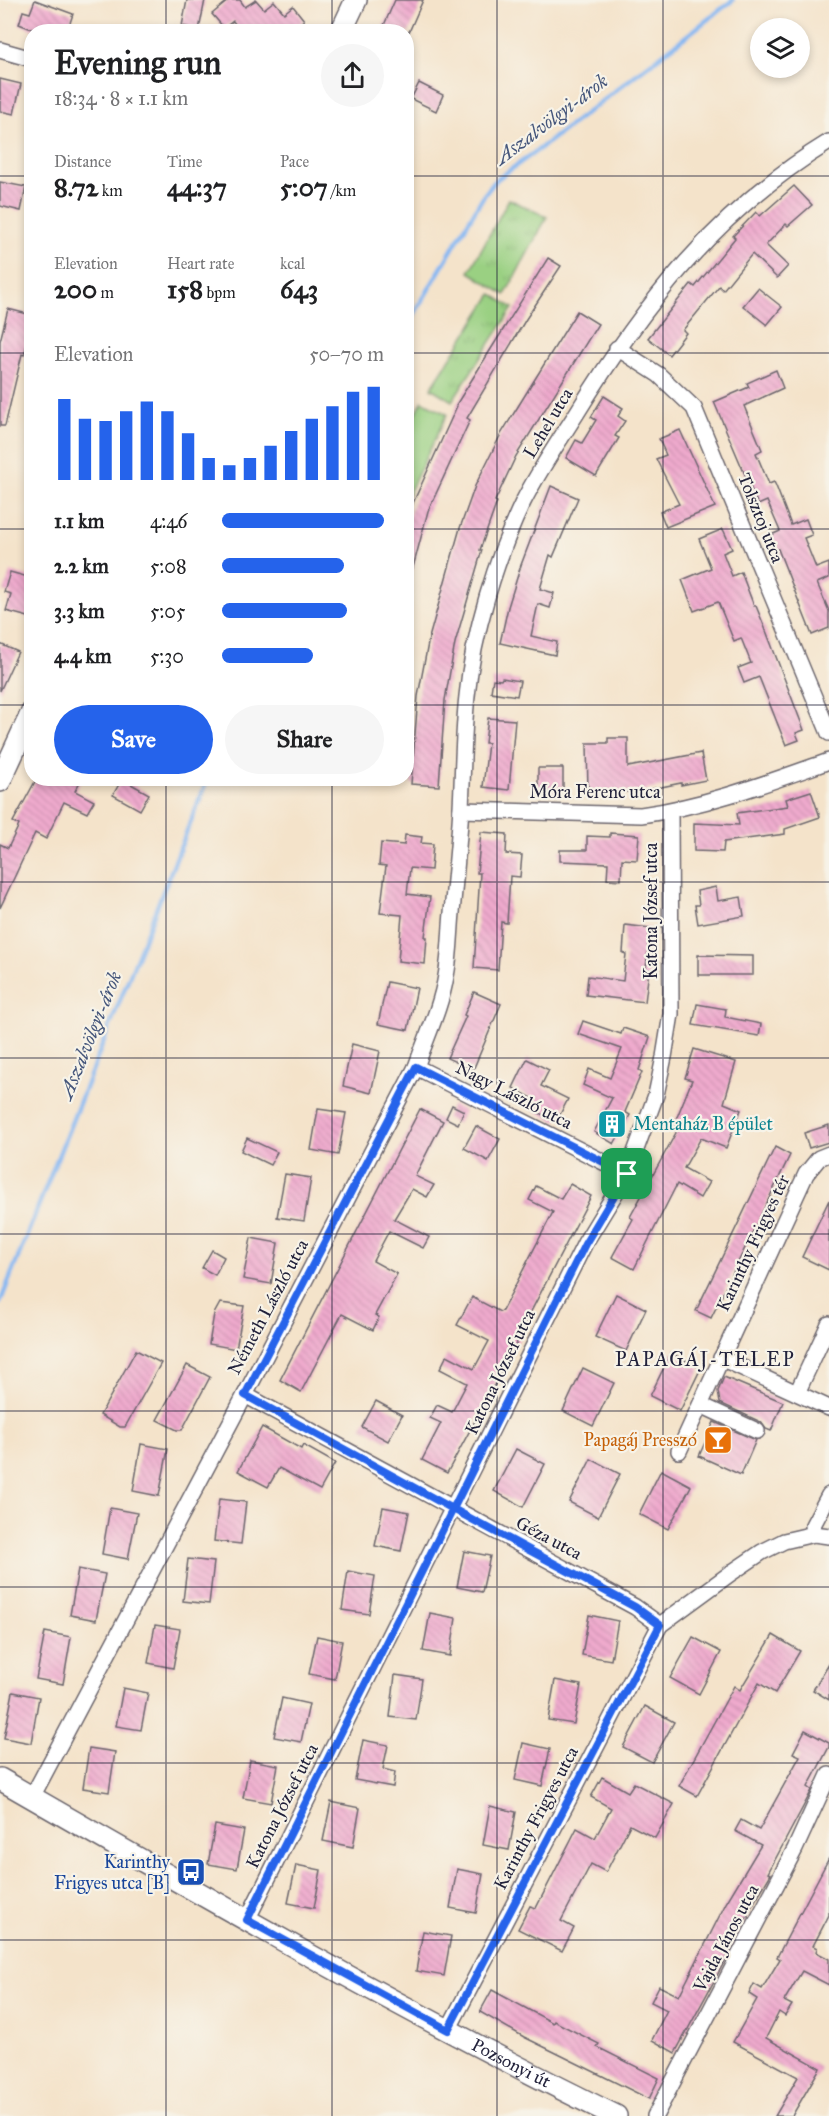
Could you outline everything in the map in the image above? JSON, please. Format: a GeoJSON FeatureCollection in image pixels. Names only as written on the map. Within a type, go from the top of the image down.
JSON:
{"type":"FeatureCollection","features":[{"type":"Feature","properties":{"kind":"street"},"geometry":{"type":"LineString","coordinates":[[345,24],[356,0]]}},
{"type":"Feature","properties":{"kind":"street"},"geometry":{"type":"LineString","coordinates":[[0,50],[24,57]]}},
{"type":"Feature","properties":{"kind":"street","name":"Lehel utca"},"geometry":{"type":"LineString","coordinates":[[461,810],[467,695],[474,647],[502,553],[524,502],[558,441],[617,348],[678,270],[748,199],[829,142]]}},
{"type":"Feature","properties":{"kind":"street","name":"Tolsztoj utca"},"geometry":{"type":"LineString","coordinates":[[617,348],[659,375],[694,408],[829,733]]}},
{"type":"Feature","properties":{"kind":"street"},"geometry":{"type":"LineString","coordinates":[[0,781],[24,729]]}},
{"type":"Feature","properties":{"kind":"street","name":"Móra Ferenc utca"},"geometry":{"type":"LineString","coordinates":[[461,810],[641,815],[670,811],[735,794],[829,761]]}},
{"type":"Feature","properties":{"kind":"street","name":"Németh László utca"},"geometry":{"type":"LineString","coordinates":[[32,1797],[416,1067],[446,978],[461,810]]}},
{"type":"Feature","properties":{"kind":"street","name":"Katona József utca"},"geometry":{"type":"LineString","coordinates":[[247,1920],[585,1244],[627,1174],[644,1132],[656,1095],[671,1014],[670,811]]}},
{"type":"Feature","properties":{"kind":"street","name":"Nagy László utca"},"geometry":{"type":"LineString","coordinates":[[416,1067],[627,1174]]}},
{"type":"Feature","properties":{"kind":"street","name":"Karinthy Frigyes tér"},"geometry":{"type":"LineString","coordinates":[[679,1451],[806,1174],[819,1158],[829,1154]]}},
{"type":"Feature","properties":{"kind":"street"},"geometry":{"type":"LineString","coordinates":[[797,1393],[829,1324]]}},
{"type":"Feature","properties":{"kind":"street"},"geometry":{"type":"LineString","coordinates":[[721,1358],[829,1408]]}},
{"type":"Feature","properties":{"kind":"street","name":"Géza utca"},"geometry":{"type":"LineString","coordinates":[[245,1395],[635,1607],[660,1625]]}},
{"type":"Feature","properties":{"kind":"street"},"geometry":{"type":"LineString","coordinates":[[701,1405],[757,1431]]}},
{"type":"Feature","properties":{"kind":"street"},"geometry":{"type":"LineString","coordinates":[[660,1625],[762,1552],[784,1541],[821,1535],[813,1525],[829,1495]]}},
{"type":"Feature","properties":{"kind":"street","name":"Karinthy Frigyes utca"},"geometry":{"type":"LineString","coordinates":[[448,2030],[660,1625]]}},
{"type":"Feature","properties":{"kind":"street","name":"Vajda János utca"},"geometry":{"type":"LineString","coordinates":[[655,2116],[795,1849],[829,1775]]}},
{"type":"Feature","properties":{"kind":"street","name":"Pozsonyi út"},"geometry":{"type":"LineString","coordinates":[[0,1779],[247,1920],[448,2030],[616,2116]]}},
{"type":"Feature","properties":{"kind":"green space"},"geometry":{"type":"Polygon","coordinates":[[[509,199],[547,217],[505,295],[469,272],[509,199]]]}},
{"type":"Feature","properties":{"kind":"green space"},"geometry":{"type":"Polygon","coordinates":[[[492,294],[513,308],[452,401],[431,388],[492,294]]]}},
{"type":"Feature","properties":{"kind":"green space"},"geometry":{"type":"Polygon","coordinates":[[[422,401],[447,414],[414,482],[414,419],[422,401]]]}},
{"type":"Feature","properties":{"kind":"building"},"geometry":{"type":"Polygon","coordinates":[[[35,0],[73,14],[70,24],[24,24],[24,26],[19,24],[23,11],[30,13],[35,0]]]}},
{"type":"Feature","properties":{"kind":"building"},"geometry":{"type":"Polygon","coordinates":[[[187,0],[205,0],[200,24],[182,24],[187,0]]]}},
{"type":"Feature","properties":{"kind":"building"},"geometry":{"type":"Polygon","coordinates":[[[229,0],[240,0],[245,7],[256,0],[264,9],[274,1],[284,13],[293,6],[304,20],[299,24],[235,24],[233,21],[229,24],[221,24],[212,14],[229,0]]]}},
{"type":"Feature","properties":{"kind":"building"},"geometry":{"type":"Polygon","coordinates":[[[395,0],[423,0],[412,24],[384,24],[395,0]]]}},
{"type":"Feature","properties":{"kind":"building"},"geometry":{"type":"Polygon","coordinates":[[[0,79],[21,84],[14,114],[0,111],[0,79]]]}},
{"type":"Feature","properties":{"kind":"building"},"geometry":{"type":"Polygon","coordinates":[[[419,83],[443,95],[436,111],[414,100],[414,93],[419,83]]]}},
{"type":"Feature","properties":{"kind":"building"},"geometry":{"type":"Polygon","coordinates":[[[0,182],[24,187],[21,211],[0,206],[0,182]]]}},
{"type":"Feature","properties":{"kind":"building"},"geometry":{"type":"Polygon","coordinates":[[[794,186],[812,205],[788,226],[786,224],[766,245],[788,266],[777,278],[752,254],[723,290],[719,286],[683,330],[686,333],[669,355],[648,338],[691,284],[695,287],[735,238],[733,236],[756,212],[760,216],[794,186]]]}},
{"type":"Feature","properties":{"kind":"building"},"geometry":{"type":"Polygon","coordinates":[[[548,258],[561,266],[526,319],[467,418],[470,420],[428,511],[414,564],[414,501],[456,405],[548,258]]]}},
{"type":"Feature","properties":{"kind":"building"},"geometry":{"type":"Polygon","coordinates":[[[758,288],[782,307],[767,325],[743,306],[758,288]]]}},
{"type":"Feature","properties":{"kind":"building"},"geometry":{"type":"Polygon","coordinates":[[[8,309],[24,313],[24,355],[22,354],[5,426],[0,426],[0,341],[8,309]]]}},
{"type":"Feature","properties":{"kind":"building"},"geometry":{"type":"Polygon","coordinates":[[[577,311],[598,324],[516,456],[495,501],[497,502],[480,550],[482,550],[455,643],[445,700],[439,786],[414,784],[418,696],[429,638],[460,528],[475,486],[501,434],[577,311]]]}},
{"type":"Feature","properties":{"kind":"building"},"geometry":{"type":"Polygon","coordinates":[[[776,370],[783,388],[744,406],[762,450],[756,453],[769,484],[774,482],[776,486],[791,525],[806,519],[812,535],[804,538],[816,568],[829,563],[829,578],[817,583],[829,611],[829,628],[812,635],[778,549],[775,550],[769,536],[780,531],[767,501],[758,505],[714,402],[749,387],[747,383],[776,370]]]}},
{"type":"Feature","properties":{"kind":"building"},"geometry":{"type":"Polygon","coordinates":[[[604,396],[623,408],[618,416],[625,421],[615,436],[619,438],[596,476],[566,458],[576,440],[582,443],[596,420],[591,417],[604,396]]]}},
{"type":"Feature","properties":{"kind":"building"},"geometry":{"type":"Polygon","coordinates":[[[680,430],[715,507],[666,527],[660,512],[679,504],[656,459],[666,455],[659,439],[680,430]]]}},
{"type":"Feature","properties":{"kind":"building"},"geometry":{"type":"Polygon","coordinates":[[[551,486],[578,498],[553,557],[550,555],[540,589],[554,593],[550,608],[538,604],[531,636],[557,642],[555,655],[500,643],[521,565],[551,486]]]}},
{"type":"Feature","properties":{"kind":"building"},"geometry":{"type":"Polygon","coordinates":[[[723,529],[732,549],[723,553],[732,576],[741,572],[804,730],[796,733],[799,740],[786,745],[759,677],[744,683],[738,668],[751,663],[741,638],[734,641],[718,602],[694,611],[682,580],[711,568],[699,539],[723,529]]]}},
{"type":"Feature","properties":{"kind":"building"},"geometry":{"type":"Polygon","coordinates":[[[10,572],[24,576],[24,616],[6,611],[11,594],[4,592],[10,572]]]}},
{"type":"Feature","properties":{"kind":"building"},"geometry":{"type":"Polygon","coordinates":[[[0,644],[18,652],[0,691],[0,644]]]}},
{"type":"Feature","properties":{"kind":"building"},"geometry":{"type":"Polygon","coordinates":[[[502,678],[520,681],[517,696],[491,692],[493,679],[501,680],[502,678]]]}},
{"type":"Feature","properties":{"kind":"building"},"geometry":{"type":"Polygon","coordinates":[[[488,718],[515,720],[509,790],[483,787],[488,743],[485,743],[488,718]]]}},
{"type":"Feature","properties":{"kind":"building"},"geometry":{"type":"Polygon","coordinates":[[[608,738],[628,738],[628,767],[701,753],[706,780],[637,792],[588,791],[587,743],[608,743],[608,738]]]}},
{"type":"Feature","properties":{"kind":"building"},"geometry":{"type":"Polygon","coordinates":[[[538,768],[563,768],[563,792],[538,792],[538,768]]]}},
{"type":"Feature","properties":{"kind":"building"},"geometry":{"type":"Polygon","coordinates":[[[33,786],[78,786],[75,791],[94,801],[87,813],[64,802],[46,839],[35,833],[0,908],[0,844],[8,848],[19,825],[13,822],[33,786]]]}},
{"type":"Feature","properties":{"kind":"building"},"geometry":{"type":"Polygon","coordinates":[[[118,786],[135,786],[149,794],[140,810],[113,795],[118,786]]]}},
{"type":"Feature","properties":{"kind":"building"},"geometry":{"type":"Polygon","coordinates":[[[811,791],[820,817],[785,829],[785,834],[724,842],[723,852],[694,851],[694,823],[739,825],[737,813],[788,806],[786,799],[811,791]]]}},
{"type":"Feature","properties":{"kind":"building"},"geometry":{"type":"Polygon","coordinates":[[[481,832],[507,834],[506,854],[522,855],[520,877],[510,876],[507,923],[501,922],[498,970],[474,968],[480,873],[477,873],[481,832]]]}},
{"type":"Feature","properties":{"kind":"building"},"geometry":{"type":"Polygon","coordinates":[[[610,833],[639,835],[637,860],[622,859],[621,880],[607,879],[608,863],[560,861],[560,850],[587,850],[587,836],[610,837],[610,833]]]}},
{"type":"Feature","properties":{"kind":"building"},"geometry":{"type":"Polygon","coordinates":[[[405,835],[422,837],[421,843],[433,844],[431,870],[410,868],[407,894],[430,897],[425,937],[427,937],[425,964],[398,961],[402,915],[380,913],[386,866],[379,865],[381,843],[404,845],[405,835]]]}},
{"type":"Feature","properties":{"kind":"building"},"geometry":{"type":"Polygon","coordinates":[[[716,887],[718,901],[741,897],[744,916],[698,924],[695,905],[699,905],[697,891],[716,887]]]}},
{"type":"Feature","properties":{"kind":"building"},"geometry":{"type":"Polygon","coordinates":[[[625,925],[650,928],[646,969],[649,970],[645,1002],[586,995],[588,976],[623,981],[626,954],[623,953],[625,925]]]}},
{"type":"Feature","properties":{"kind":"building"},"geometry":{"type":"Polygon","coordinates":[[[698,955],[753,956],[753,975],[698,975],[698,955]]]}},
{"type":"Feature","properties":{"kind":"building"},"geometry":{"type":"Polygon","coordinates":[[[387,982],[417,988],[408,1030],[378,1024],[387,982]]]}},
{"type":"Feature","properties":{"kind":"building"},"geometry":{"type":"Polygon","coordinates":[[[474,992],[501,1004],[473,1070],[447,1058],[474,992]]]}},
{"type":"Feature","properties":{"kind":"building"},"geometry":{"type":"Polygon","coordinates":[[[697,1004],[726,1009],[725,1017],[761,1024],[759,1036],[693,1025],[697,1004]]]}},
{"type":"Feature","properties":{"kind":"building"},"geometry":{"type":"Polygon","coordinates":[[[583,1021],[621,1034],[623,1028],[650,1037],[639,1070],[642,1072],[625,1112],[630,1115],[614,1144],[594,1132],[612,1098],[583,1085],[589,1069],[610,1078],[622,1049],[578,1034],[583,1021]]]}},
{"type":"Feature","properties":{"kind":"building"},"geometry":{"type":"Polygon","coordinates":[[[352,1044],[380,1051],[371,1093],[343,1086],[352,1044]]]}},
{"type":"Feature","properties":{"kind":"building"},"geometry":{"type":"Polygon","coordinates":[[[694,1049],[736,1062],[724,1103],[741,1110],[726,1148],[701,1138],[684,1168],[709,1182],[700,1198],[677,1184],[634,1269],[612,1257],[633,1219],[630,1217],[678,1129],[673,1127],[692,1080],[685,1078],[694,1049]]]}},
{"type":"Feature","properties":{"kind":"building"},"geometry":{"type":"Polygon","coordinates":[[[527,1059],[549,1070],[541,1086],[568,1099],[556,1122],[530,1108],[534,1099],[513,1088],[527,1059]]]}},
{"type":"Feature","properties":{"kind":"building"},"geometry":{"type":"Polygon","coordinates":[[[452,1105],[464,1111],[458,1124],[446,1118],[452,1105]]]}},
{"type":"Feature","properties":{"kind":"building"},"geometry":{"type":"Polygon","coordinates":[[[318,1109],[346,1113],[338,1155],[311,1150],[318,1109]]]}},
{"type":"Feature","properties":{"kind":"building"},"geometry":{"type":"Polygon","coordinates":[[[420,1109],[443,1121],[415,1176],[434,1185],[427,1197],[412,1189],[394,1219],[429,1237],[423,1248],[389,1231],[373,1261],[397,1274],[375,1315],[379,1317],[373,1330],[342,1314],[301,1392],[280,1380],[420,1109]]]}},
{"type":"Feature","properties":{"kind":"building"},"geometry":{"type":"Polygon","coordinates":[[[829,1125],[829,1142],[809,1148],[804,1133],[829,1125]]]}},
{"type":"Feature","properties":{"kind":"building"},"geometry":{"type":"Polygon","coordinates":[[[476,1126],[500,1139],[488,1161],[464,1148],[476,1126]]]}},
{"type":"Feature","properties":{"kind":"building"},"geometry":{"type":"Polygon","coordinates":[[[247,1138],[277,1152],[270,1165],[241,1151],[247,1138]]]}},
{"type":"Feature","properties":{"kind":"building"},"geometry":{"type":"Polygon","coordinates":[[[775,1147],[790,1155],[711,1318],[696,1311],[775,1147]]]}},
{"type":"Feature","properties":{"kind":"building"},"geometry":{"type":"Polygon","coordinates":[[[285,1174],[311,1178],[304,1221],[277,1217],[285,1174]]]}},
{"type":"Feature","properties":{"kind":"building"},"geometry":{"type":"Polygon","coordinates":[[[570,1184],[591,1196],[525,1323],[527,1324],[447,1473],[422,1460],[441,1423],[430,1418],[437,1405],[452,1412],[467,1383],[440,1369],[447,1355],[474,1369],[489,1341],[457,1325],[472,1297],[502,1311],[553,1212],[529,1200],[536,1186],[561,1199],[570,1184]]]}},
{"type":"Feature","properties":{"kind":"building"},"geometry":{"type":"Polygon","coordinates":[[[829,1200],[829,1270],[802,1257],[829,1200]]]}},
{"type":"Feature","properties":{"kind":"building"},"geometry":{"type":"Polygon","coordinates":[[[251,1238],[278,1243],[271,1284],[243,1279],[251,1238]]]}},
{"type":"Feature","properties":{"kind":"building"},"geometry":{"type":"Polygon","coordinates":[[[212,1250],[224,1257],[215,1275],[202,1268],[212,1250]]]}},
{"type":"Feature","properties":{"kind":"building"},"geometry":{"type":"Polygon","coordinates":[[[616,1294],[646,1309],[626,1351],[595,1337],[616,1294]]]}},
{"type":"Feature","properties":{"kind":"building"},"geometry":{"type":"Polygon","coordinates":[[[220,1303],[244,1306],[236,1349],[209,1344],[214,1314],[220,1303]]]}},
{"type":"Feature","properties":{"kind":"building"},"geometry":{"type":"Polygon","coordinates":[[[136,1350],[161,1363],[125,1427],[120,1427],[100,1415],[136,1350]]]}},
{"type":"Feature","properties":{"kind":"building"},"geometry":{"type":"Polygon","coordinates":[[[671,1353],[701,1368],[680,1411],[650,1396],[671,1353]]]}},
{"type":"Feature","properties":{"kind":"building"},"geometry":{"type":"Polygon","coordinates":[[[187,1365],[210,1377],[182,1430],[177,1430],[157,1420],[187,1365]]]}},
{"type":"Feature","properties":{"kind":"building"},"geometry":{"type":"Polygon","coordinates":[[[583,1368],[614,1383],[593,1426],[563,1411],[583,1368]]]}},
{"type":"Feature","properties":{"kind":"building"},"geometry":{"type":"Polygon","coordinates":[[[724,1377],[783,1402],[771,1431],[766,1429],[761,1422],[720,1403],[718,1391],[724,1377]]]}},
{"type":"Feature","properties":{"kind":"building"},"geometry":{"type":"Polygon","coordinates":[[[376,1401],[402,1415],[388,1441],[362,1427],[376,1401]]]}},
{"type":"Feature","properties":{"kind":"building"},"geometry":{"type":"Polygon","coordinates":[[[714,1422],[756,1440],[741,1475],[699,1456],[714,1422]]]}},
{"type":"Feature","properties":{"kind":"building"},"geometry":{"type":"Polygon","coordinates":[[[262,1427],[301,1449],[303,1445],[335,1463],[320,1490],[279,1468],[268,1487],[238,1471],[262,1427]]]}},
{"type":"Feature","properties":{"kind":"building"},"geometry":{"type":"Polygon","coordinates":[[[141,1444],[168,1449],[159,1496],[133,1491],[141,1444]]]}},
{"type":"Feature","properties":{"kind":"building"},"geometry":{"type":"Polygon","coordinates":[[[516,1449],[545,1464],[523,1507],[494,1491],[516,1449]]]}},
{"type":"Feature","properties":{"kind":"building"},"geometry":{"type":"Polygon","coordinates":[[[591,1459],[620,1474],[598,1517],[569,1502],[591,1459]]]}},
{"type":"Feature","properties":{"kind":"building"},"geometry":{"type":"Polygon","coordinates":[[[661,1470],[691,1486],[668,1529],[639,1514],[661,1470]]]}},
{"type":"Feature","properties":{"kind":"building"},"geometry":{"type":"Polygon","coordinates":[[[219,1499],[246,1502],[241,1544],[214,1541],[219,1499]]]}},
{"type":"Feature","properties":{"kind":"building"},"geometry":{"type":"Polygon","coordinates":[[[383,1507],[409,1512],[401,1551],[375,1546],[383,1507]]]}},
{"type":"Feature","properties":{"kind":"building"},"geometry":{"type":"Polygon","coordinates":[[[110,1508],[137,1513],[128,1559],[102,1554],[110,1508]]]}},
{"type":"Feature","properties":{"kind":"building"},"geometry":{"type":"Polygon","coordinates":[[[464,1551],[490,1556],[482,1592],[457,1587],[464,1551]]]}},
{"type":"Feature","properties":{"kind":"building"},"geometry":{"type":"Polygon","coordinates":[[[188,1559],[214,1562],[209,1604],[183,1601],[188,1559]]]}},
{"type":"Feature","properties":{"kind":"building"},"geometry":{"type":"Polygon","coordinates":[[[78,1569],[105,1574],[96,1620],[70,1615],[78,1569]]]}},
{"type":"Feature","properties":{"kind":"building"},"geometry":{"type":"Polygon","coordinates":[[[348,1571],[375,1576],[369,1614],[342,1610],[348,1571]]]}},
{"type":"Feature","properties":{"kind":"building"},"geometry":{"type":"Polygon","coordinates":[[[430,1613],[456,1618],[450,1656],[423,1651],[430,1613]]]}},
{"type":"Feature","properties":{"kind":"building"},"geometry":{"type":"Polygon","coordinates":[[[589,1615],[618,1621],[611,1660],[582,1655],[589,1615]]]}},
{"type":"Feature","properties":{"kind":"building"},"geometry":{"type":"Polygon","coordinates":[[[155,1625],[180,1629],[173,1668],[148,1663],[155,1625]]]}},
{"type":"Feature","properties":{"kind":"building"},"geometry":{"type":"Polygon","coordinates":[[[45,1632],[71,1637],[63,1684],[36,1679],[45,1632]]]}},
{"type":"Feature","properties":{"kind":"building"},"geometry":{"type":"Polygon","coordinates":[[[773,1635],[800,1651],[775,1693],[759,1683],[697,1796],[679,1786],[734,1686],[740,1690],[773,1635]]]}},
{"type":"Feature","properties":{"kind":"building"},"geometry":{"type":"Polygon","coordinates":[[[317,1636],[342,1641],[335,1679],[309,1674],[317,1636]]]}},
{"type":"Feature","properties":{"kind":"building"},"geometry":{"type":"Polygon","coordinates":[[[693,1637],[721,1652],[699,1694],[670,1678],[693,1637]]]}},
{"type":"Feature","properties":{"kind":"building"},"geometry":{"type":"Polygon","coordinates":[[[829,1663],[829,1700],[813,1690],[829,1663]]]}},
{"type":"Feature","properties":{"kind":"building"},"geometry":{"type":"Polygon","coordinates":[[[395,1675],[422,1679],[416,1720],[390,1717],[395,1675]]]}},
{"type":"Feature","properties":{"kind":"building"},"geometry":{"type":"Polygon","coordinates":[[[555,1680],[581,1685],[574,1724],[548,1720],[555,1680]]]}},
{"type":"Feature","properties":{"kind":"building"},"geometry":{"type":"Polygon","coordinates":[[[123,1688],[148,1693],[141,1730],[116,1726],[123,1688]]]}},
{"type":"Feature","properties":{"kind":"building"},"geometry":{"type":"Polygon","coordinates":[[[13,1692],[39,1697],[31,1743],[4,1738],[13,1692]]]}},
{"type":"Feature","properties":{"kind":"building"},"geometry":{"type":"Polygon","coordinates":[[[282,1698],[309,1704],[301,1742],[274,1737],[282,1698]]]}},
{"type":"Feature","properties":{"kind":"building"},"geometry":{"type":"Polygon","coordinates":[[[645,1706],[674,1722],[652,1762],[623,1747],[645,1706]]]}},
{"type":"Feature","properties":{"kind":"building"},"geometry":{"type":"Polygon","coordinates":[[[805,1730],[829,1743],[808,1787],[812,1790],[768,1873],[771,1874],[747,1914],[727,1957],[675,2053],[652,2040],[667,2010],[651,2002],[659,1986],[679,1996],[726,1903],[761,1845],[735,1831],[741,1820],[759,1830],[800,1756],[793,1753],[805,1730]]]}},
{"type":"Feature","properties":{"kind":"building"},"geometry":{"type":"Polygon","coordinates":[[[363,1740],[388,1745],[383,1769],[395,1772],[393,1787],[355,1780],[363,1740]]]}},
{"type":"Feature","properties":{"kind":"building"},"geometry":{"type":"Polygon","coordinates":[[[523,1743],[550,1749],[542,1786],[515,1780],[523,1743]]]}},
{"type":"Feature","properties":{"kind":"building"},"geometry":{"type":"Polygon","coordinates":[[[89,1748],[115,1752],[109,1792],[83,1788],[89,1748]]]}},
{"type":"Feature","properties":{"kind":"building"},"geometry":{"type":"Polygon","coordinates":[[[250,1760],[278,1765],[271,1803],[243,1798],[250,1760]]]}},
{"type":"Feature","properties":{"kind":"building"},"geometry":{"type":"Polygon","coordinates":[[[602,1777],[628,1792],[634,1783],[674,1804],[655,1838],[630,1825],[606,1872],[591,1864],[561,1921],[574,1928],[562,1951],[518,1929],[530,1906],[536,1908],[577,1828],[595,1838],[611,1808],[591,1797],[602,1777]]]}},
{"type":"Feature","properties":{"kind":"building"},"geometry":{"type":"Polygon","coordinates":[[[331,1802],[360,1808],[353,1847],[323,1841],[331,1802]]]}},
{"type":"Feature","properties":{"kind":"building"},"geometry":{"type":"Polygon","coordinates":[[[490,1806],[516,1812],[509,1850],[483,1845],[490,1806]]]}},
{"type":"Feature","properties":{"kind":"building"},"geometry":{"type":"Polygon","coordinates":[[[215,1825],[244,1830],[237,1869],[208,1864],[215,1825]]]}},
{"type":"Feature","properties":{"kind":"building"},"geometry":{"type":"Polygon","coordinates":[[[829,1858],[829,1915],[813,1946],[817,1948],[816,1952],[829,1959],[829,1985],[802,1971],[784,2001],[792,2005],[785,2016],[779,2012],[766,2038],[820,2068],[792,2116],[775,2116],[798,2077],[733,2042],[757,1999],[749,1994],[754,1984],[762,1989],[780,1959],[777,1957],[829,1858]]]}},
{"type":"Feature","properties":{"kind":"building"},"geometry":{"type":"Polygon","coordinates":[[[296,1865],[321,1870],[314,1908],[288,1903],[296,1865]]]}},
{"type":"Feature","properties":{"kind":"building"},"geometry":{"type":"Polygon","coordinates":[[[457,1869],[483,1874],[476,1913],[450,1908],[457,1869]]]}},
{"type":"Feature","properties":{"kind":"building"},"geometry":{"type":"Polygon","coordinates":[[[423,1931],[451,1936],[444,1976],[416,1971],[423,1931]]]}},
{"type":"Feature","properties":{"kind":"building"},"geometry":{"type":"Polygon","coordinates":[[[492,1990],[553,2023],[554,2021],[599,2044],[597,2047],[659,2078],[649,2099],[524,2037],[480,2012],[492,1990]]]}},
{"type":"Feature","properties":{"kind":"waterway","name":"Aszalvölgyi-árok"},"geometry":{"type":"LineString","coordinates":[[414,314],[484,195],[496,180],[733,0]]}},
{"type":"Feature","properties":{"kind":"waterway","name":"Aszalvölgyi-árok"},"geometry":{"type":"LineString","coordinates":[[0,1303],[205,786]]}},
{"type":"Feature","properties":{"kind":"place","name":"Mentaház B épület"},"geometry":{"type":"Point","coordinates":[612,1124]}},
{"type":"Feature","properties":{"kind":"place","name":"Papagáj Presszó"},"geometry":{"type":"Point","coordinates":[718,1440]}},
{"type":"Feature","properties":{"kind":"place","name":"Karinthy Frigyes utca [B]"},"geometry":{"type":"Point","coordinates":[191,1872]}},
{"type":"Feature","properties":{"kind":"district","name":"PAPAGÁJ-TELEP"},"geometry":{"type":"Point","coordinates":[705,1359]}},
{"type":"Feature","properties":{"kind":"route"},"geometry":{"type":"LineString","coordinates":[[627,1174],[416,1067],[245,1395],[453,1509],[247,1920],[448,2030],[660,1625],[635,1607],[453,1509],[585,1244],[627,1174]]}}]}
